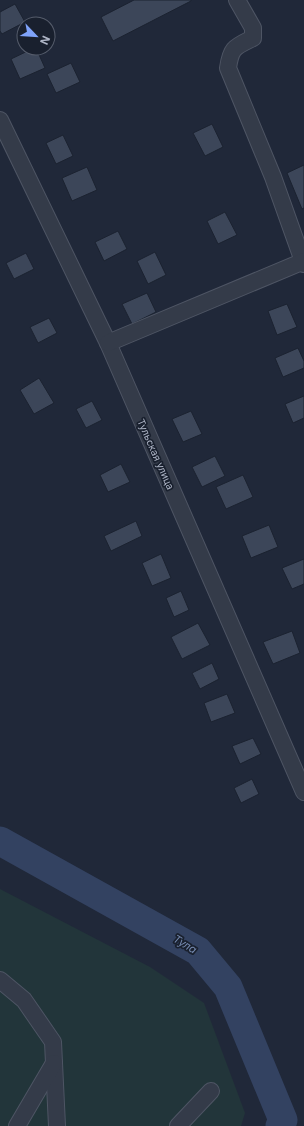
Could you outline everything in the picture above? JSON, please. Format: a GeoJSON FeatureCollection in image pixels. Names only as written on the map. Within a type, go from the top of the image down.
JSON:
{"type":"FeatureCollection","features":[{"type":"Feature","properties":{"kind":"street"},"geometry":{"type":"LineString","coordinates":[[108,343],[304,262],[273,177],[228,68],[230,57],[234,48],[253,38],[253,28],[237,0]]}},
{"type":"Feature","properties":{"kind":"street","name":"Тульская улица"},"geometry":{"type":"LineString","coordinates":[[0,120],[108,343],[304,792]]}},
{"type":"Feature","properties":{"kind":"street"},"geometry":{"type":"LineString","coordinates":[[0,980],[24,1000],[53,1042],[56,1126]]}},
{"type":"Feature","properties":{"kind":"street"},"geometry":{"type":"LineString","coordinates":[[17,1126],[54,1063]]}},
{"type":"Feature","properties":{"kind":"street"},"geometry":{"type":"LineString","coordinates":[[178,1126],[211,1091]]}},
{"type":"Feature","properties":{"kind":"green space"},"geometry":{"type":"Polygon","coordinates":[[[0,889],[150,967],[204,1003],[245,1113],[241,1126],[0,1126],[0,889]]]}},
{"type":"Feature","properties":{"kind":"building"},"geometry":{"type":"Polygon","coordinates":[[[134,0],[191,1],[113,41],[101,17],[134,0]]]}},
{"type":"Feature","properties":{"kind":"building"},"geometry":{"type":"Polygon","coordinates":[[[15,4],[22,16],[16,16],[16,27],[2,34],[0,31],[0,12],[15,4]]]}},
{"type":"Feature","properties":{"kind":"building"},"geometry":{"type":"Polygon","coordinates":[[[17,56],[40,56],[45,68],[20,79],[11,59],[17,56]]]}},
{"type":"Feature","properties":{"kind":"building"},"geometry":{"type":"Polygon","coordinates":[[[71,63],[80,82],[56,93],[47,74],[71,63]]]}},
{"type":"Feature","properties":{"kind":"building"},"geometry":{"type":"Polygon","coordinates":[[[212,124],[223,147],[205,156],[193,133],[212,124]]]}},
{"type":"Feature","properties":{"kind":"building"},"geometry":{"type":"Polygon","coordinates":[[[63,135],[73,156],[56,164],[46,143],[63,135]]]}},
{"type":"Feature","properties":{"kind":"building"},"geometry":{"type":"Polygon","coordinates":[[[304,165],[304,208],[302,209],[287,173],[304,165]]]}},
{"type":"Feature","properties":{"kind":"building"},"geometry":{"type":"Polygon","coordinates":[[[87,167],[97,190],[72,201],[62,178],[87,167]]]}},
{"type":"Feature","properties":{"kind":"building"},"geometry":{"type":"Polygon","coordinates":[[[225,212],[237,235],[218,244],[207,221],[225,212]]]}},
{"type":"Feature","properties":{"kind":"building"},"geometry":{"type":"Polygon","coordinates":[[[118,231],[127,249],[104,261],[95,242],[118,231]]]}},
{"type":"Feature","properties":{"kind":"building"},"geometry":{"type":"Polygon","coordinates":[[[155,252],[166,275],[148,284],[137,261],[155,252]]]}},
{"type":"Feature","properties":{"kind":"building"},"geometry":{"type":"Polygon","coordinates":[[[26,253],[34,269],[14,279],[6,263],[26,253]]]}},
{"type":"Feature","properties":{"kind":"building"},"geometry":{"type":"Polygon","coordinates":[[[147,293],[156,312],[132,324],[122,304],[147,293]]]}},
{"type":"Feature","properties":{"kind":"building"},"geometry":{"type":"Polygon","coordinates":[[[287,304],[297,327],[277,335],[268,311],[287,304]]]}},
{"type":"Feature","properties":{"kind":"building"},"geometry":{"type":"Polygon","coordinates":[[[49,318],[57,333],[38,343],[30,327],[49,318]]]}},
{"type":"Feature","properties":{"kind":"building"},"geometry":{"type":"Polygon","coordinates":[[[298,348],[304,361],[304,368],[283,377],[275,358],[298,348]]]}},
{"type":"Feature","properties":{"kind":"building"},"geometry":{"type":"Polygon","coordinates":[[[39,378],[54,403],[34,414],[20,390],[39,378]]]}},
{"type":"Feature","properties":{"kind":"building"},"geometry":{"type":"Polygon","coordinates":[[[304,396],[304,418],[293,423],[285,404],[304,396]]]}},
{"type":"Feature","properties":{"kind":"building"},"geometry":{"type":"Polygon","coordinates":[[[92,401],[102,420],[86,428],[76,409],[92,401]]]}},
{"type":"Feature","properties":{"kind":"building"},"geometry":{"type":"Polygon","coordinates":[[[191,411],[202,434],[183,442],[172,419],[191,411]]]}},
{"type":"Feature","properties":{"kind":"building"},"geometry":{"type":"Polygon","coordinates":[[[215,456],[225,476],[202,487],[192,467],[215,456]]]}},
{"type":"Feature","properties":{"kind":"building"},"geometry":{"type":"Polygon","coordinates":[[[121,464],[130,482],[108,492],[100,475],[121,464]]]}},
{"type":"Feature","properties":{"kind":"building"},"geometry":{"type":"Polygon","coordinates":[[[243,475],[253,497],[226,509],[216,487],[243,475]]]}},
{"type":"Feature","properties":{"kind":"building"},"geometry":{"type":"Polygon","coordinates":[[[136,521],[142,536],[111,551],[104,536],[136,521]]]}},
{"type":"Feature","properties":{"kind":"building"},"geometry":{"type":"Polygon","coordinates":[[[269,525],[278,547],[251,558],[242,536],[269,525]]]}},
{"type":"Feature","properties":{"kind":"building"},"geometry":{"type":"Polygon","coordinates":[[[161,554],[171,578],[152,586],[142,563],[161,554]]]}},
{"type":"Feature","properties":{"kind":"building"},"geometry":{"type":"Polygon","coordinates":[[[304,559],[304,584],[292,589],[282,568],[304,559]]]}},
{"type":"Feature","properties":{"kind":"building"},"geometry":{"type":"Polygon","coordinates":[[[181,591],[189,610],[174,617],[166,598],[181,591]]]}},
{"type":"Feature","properties":{"kind":"building"},"geometry":{"type":"Polygon","coordinates":[[[198,623],[210,645],[182,659],[171,637],[198,623]]]}},
{"type":"Feature","properties":{"kind":"building"},"geometry":{"type":"Polygon","coordinates":[[[292,631],[300,653],[273,664],[263,642],[292,631]]]}},
{"type":"Feature","properties":{"kind":"building"},"geometry":{"type":"Polygon","coordinates":[[[212,663],[219,679],[200,689],[192,673],[212,663]]]}},
{"type":"Feature","properties":{"kind":"building"},"geometry":{"type":"Polygon","coordinates":[[[227,694],[235,713],[211,722],[204,703],[227,694]]]}},
{"type":"Feature","properties":{"kind":"building"},"geometry":{"type":"Polygon","coordinates":[[[253,738],[261,754],[240,764],[232,746],[253,738]]]}},
{"type":"Feature","properties":{"kind":"building"},"geometry":{"type":"Polygon","coordinates":[[[252,779],[259,794],[241,803],[234,788],[252,779]]]}},
{"type":"Feature","properties":{"kind":"waterway","name":"Тула"},"geometry":{"type":"LineString","coordinates":[[0,841],[198,951],[228,987],[283,1120],[280,1126]]}}]}
